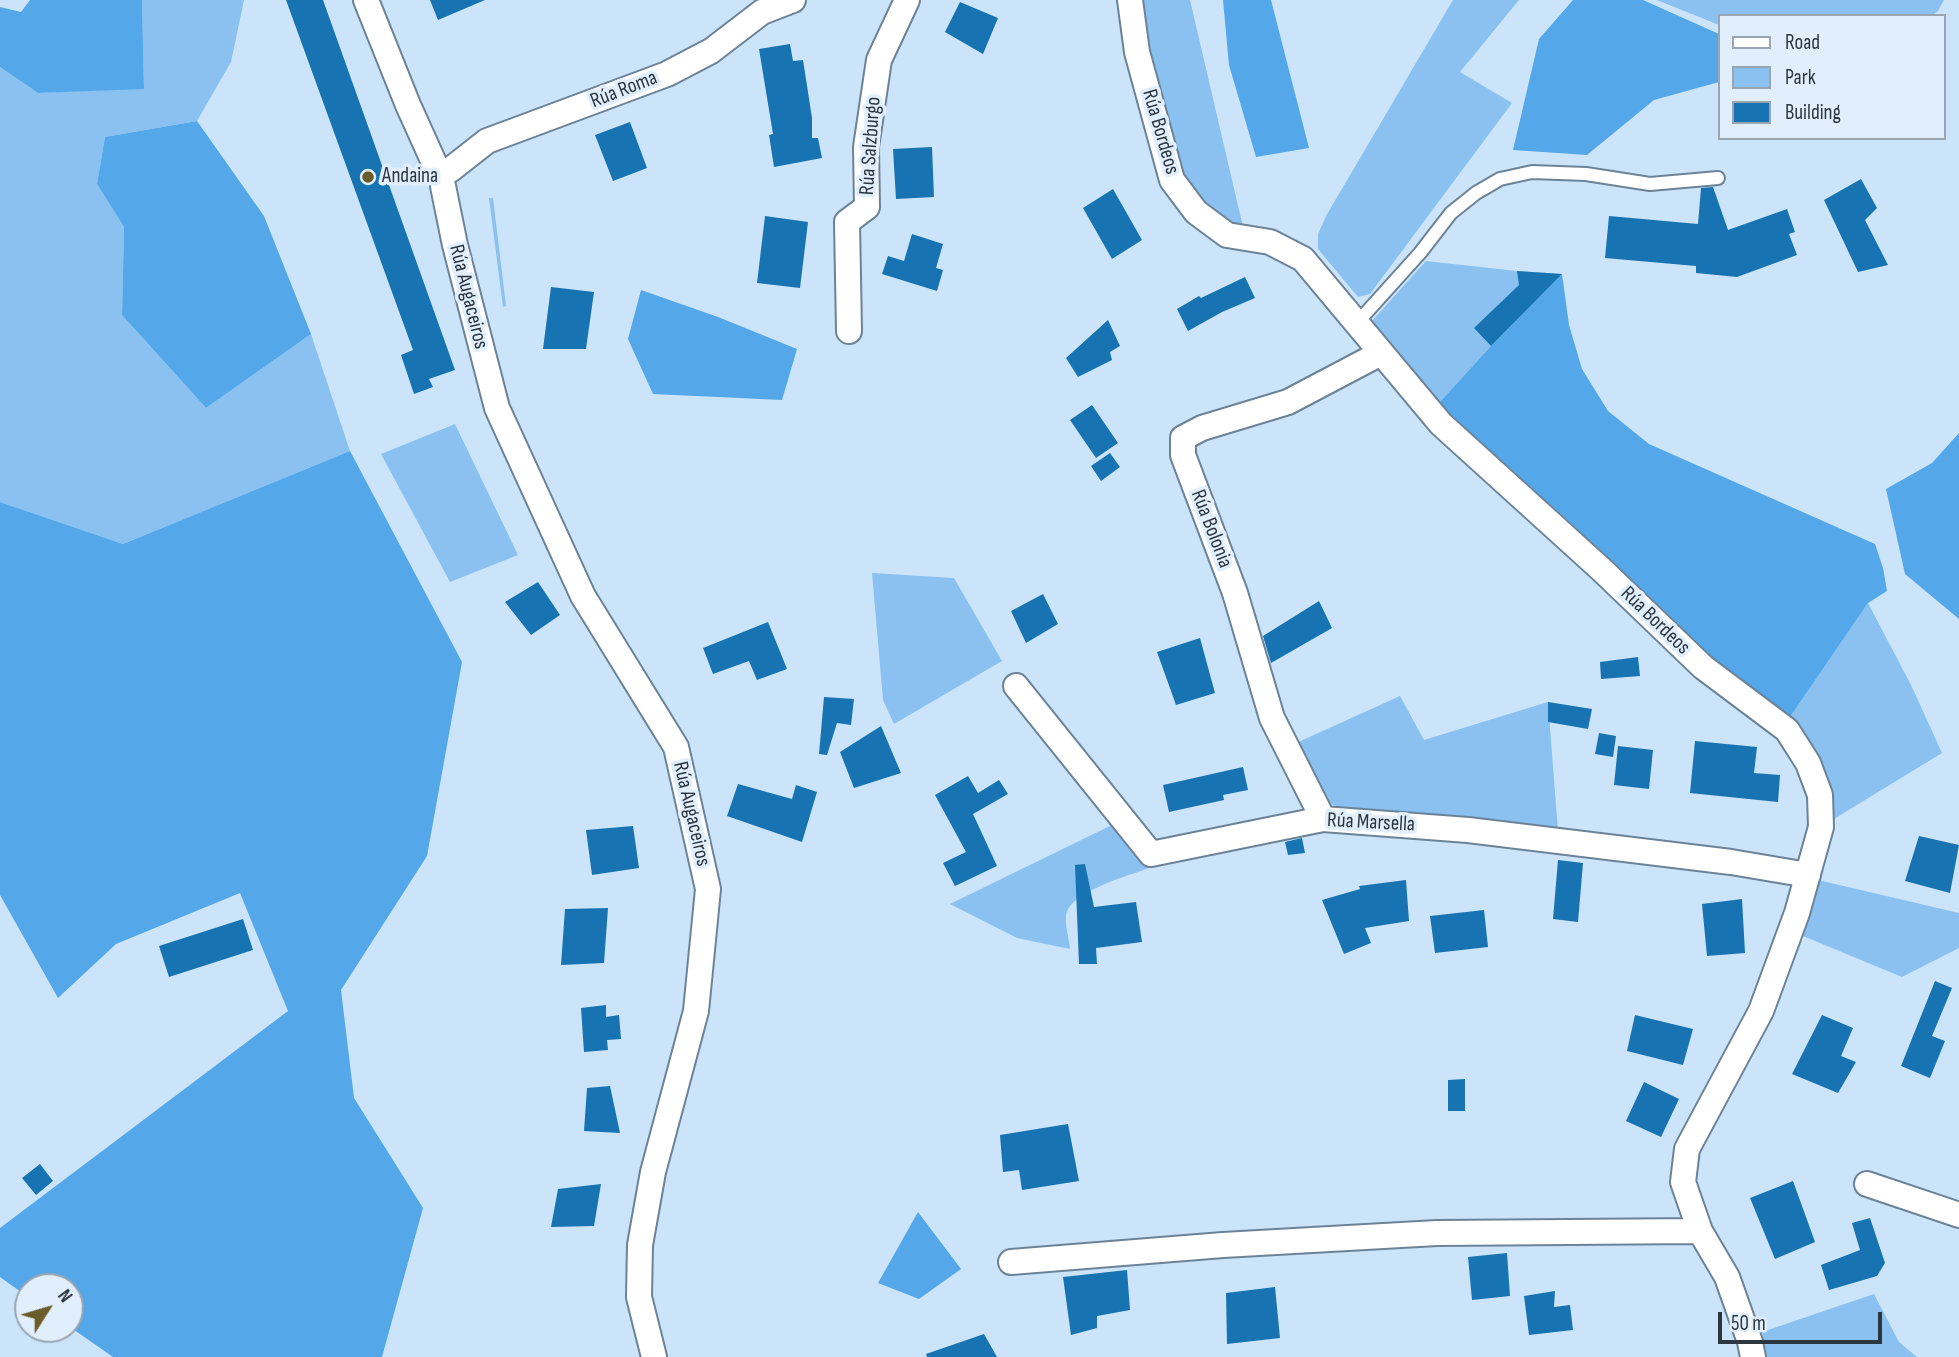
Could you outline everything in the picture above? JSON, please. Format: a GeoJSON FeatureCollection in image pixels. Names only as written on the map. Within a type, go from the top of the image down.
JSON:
{"type":"FeatureCollection","features":[{"type":"Feature","properties":{"kind":"street"},"geometry":{"type":"LineString","coordinates":[[366,0],[408,105],[443,174]]}},
{"type":"Feature","properties":{"kind":"street","name":"Rúa Roma"},"geometry":{"type":"LineString","coordinates":[[443,174],[487,141],[667,74],[711,51],[762,12],[793,0]]}},
{"type":"Feature","properties":{"kind":"street","name":"Rúa Salzburgo"},"geometry":{"type":"LineString","coordinates":[[849,331],[847,222],[867,207],[866,147],[879,60],[907,0]]}},
{"type":"Feature","properties":{"kind":"street","name":"Rúa Bordeos"},"geometry":{"type":"LineString","coordinates":[[1130,0],[1138,52],[1172,180],[1196,212],[1227,235],[1270,242],[1303,260],[1441,424],[1602,570],[1703,667],[1787,730],[1808,763],[1819,795],[1821,827],[1797,914],[1761,1011],[1687,1149],[1683,1182],[1700,1231],[1727,1277],[1753,1357]]}},
{"type":"Feature","properties":{"kind":"street","name":"Rúa Augaceiros"},"geometry":{"type":"LineString","coordinates":[[443,174],[455,245],[497,408],[583,596],[676,747],[708,889],[696,1011],[653,1172],[640,1245],[639,1297],[654,1357]]}},
{"type":"Feature","properties":{"kind":"street","name":"Rúa Bolonia"},"geometry":{"type":"LineString","coordinates":[[1322,819],[1272,718],[1235,593],[1183,455],[1183,438],[1202,428],[1288,402],[1381,353]]}},
{"type":"Feature","properties":{"kind":"street","name":"Rúa Marsella"},"geometry":{"type":"LineString","coordinates":[[1016,686],[1151,854],[1322,819],[1468,830],[1731,862],[1808,875]]}},
{"type":"Feature","properties":{"kind":"street"},"geometry":{"type":"LineString","coordinates":[[1867,1184],[1959,1214]]}},
{"type":"Feature","properties":{"kind":"street"},"geometry":{"type":"LineString","coordinates":[[1011,1262],[1223,1245],[1437,1233],[1700,1231]]}},
{"type":"Feature","properties":{"kind":"lane"},"geometry":{"type":"LineString","coordinates":[[1356,324],[1420,253],[1451,213],[1476,192],[1500,178],[1532,172],[1586,174],[1650,184],[1718,178]]}},
{"type":"Feature","properties":{"kind":"green space"},"geometry":{"type":"Polygon","coordinates":[[[142,0],[244,0],[231,62],[197,121],[105,137],[97,184],[124,227],[122,315],[206,408],[311,334],[350,451],[123,544],[0,502],[0,67],[38,93],[144,88],[142,0]]]}},
{"type":"Feature","properties":{"kind":"green space"},"geometry":{"type":"Polygon","coordinates":[[[1138,0],[1190,0],[1243,227],[1220,217],[1201,201],[1181,178],[1138,0]]]}},
{"type":"Feature","properties":{"kind":"green space"},"geometry":{"type":"Polygon","coordinates":[[[1453,0],[1519,0],[1460,72],[1512,103],[1370,294],[1358,297],[1318,249],[1318,234],[1453,0]]]}},
{"type":"Feature","properties":{"kind":"green space"},"geometry":{"type":"Polygon","coordinates":[[[1657,0],[1944,0],[1934,14],[1717,14],[1717,24],[1657,0]]]}},
{"type":"Feature","properties":{"kind":"green space"},"geometry":{"type":"Polygon","coordinates":[[[489,198],[493,198],[506,306],[503,307],[489,198]]]}},
{"type":"Feature","properties":{"kind":"green space"},"geometry":{"type":"Polygon","coordinates":[[[1426,261],[1562,274],[1438,404],[1371,322],[1426,261]]]}},
{"type":"Feature","properties":{"kind":"green space"},"geometry":{"type":"Polygon","coordinates":[[[455,424],[518,555],[450,582],[381,454],[455,424]]]}},
{"type":"Feature","properties":{"kind":"green space"},"geometry":{"type":"Polygon","coordinates":[[[872,573],[954,578],[1002,661],[894,724],[883,700],[872,573]]]}},
{"type":"Feature","properties":{"kind":"green space"},"geometry":{"type":"Polygon","coordinates":[[[1868,603],[1911,685],[1942,753],[1829,822],[1788,720],[1868,603]]]}},
{"type":"Feature","properties":{"kind":"green space"},"geometry":{"type":"Polygon","coordinates":[[[1400,696],[1424,740],[1548,702],[1558,831],[1338,807],[1321,799],[1294,744],[1400,696]]]}},
{"type":"Feature","properties":{"kind":"green space"},"geometry":{"type":"Polygon","coordinates":[[[1114,824],[1149,868],[1101,886],[1077,899],[1066,916],[1070,949],[1017,938],[950,904],[1114,824]]]}},
{"type":"Feature","properties":{"kind":"green space"},"geometry":{"type":"Polygon","coordinates":[[[1818,880],[1959,913],[1959,948],[1902,977],[1803,936],[1818,880]]]}},
{"type":"Feature","properties":{"kind":"green space"},"geometry":{"type":"Polygon","coordinates":[[[1874,1294],[1899,1342],[1917,1357],[1767,1357],[1762,1332],[1874,1294]]]}},
{"type":"Feature","properties":{"kind":"shaded area"},"geometry":{"type":"Polygon","coordinates":[[[30,0],[142,0],[144,89],[38,93],[0,67],[0,7],[21,12],[30,0]]]}},
{"type":"Feature","properties":{"kind":"shaded area"},"geometry":{"type":"Polygon","coordinates":[[[1223,0],[1271,0],[1309,148],[1256,157],[1229,65],[1223,0]]]}},
{"type":"Feature","properties":{"kind":"shaded area"},"geometry":{"type":"Polygon","coordinates":[[[1573,0],[1643,0],[1717,33],[1717,83],[1654,100],[1587,155],[1513,150],[1539,39],[1573,0]]]}},
{"type":"Feature","properties":{"kind":"shaded area"},"geometry":{"type":"Polygon","coordinates":[[[197,121],[264,216],[311,334],[206,408],[122,315],[124,227],[97,184],[105,137],[197,121]]]}},
{"type":"Feature","properties":{"kind":"shaded area"},"geometry":{"type":"Polygon","coordinates":[[[1562,274],[1569,325],[1582,369],[1608,411],[1649,444],[1875,544],[1887,591],[1868,603],[1788,720],[1689,642],[1575,527],[1438,404],[1562,274]]]}},
{"type":"Feature","properties":{"kind":"shaded area"},"geometry":{"type":"Polygon","coordinates":[[[641,290],[797,349],[782,400],[653,394],[628,339],[641,290]]]}},
{"type":"Feature","properties":{"kind":"shaded area"},"geometry":{"type":"Polygon","coordinates":[[[1959,433],[1959,619],[1905,574],[1886,489],[1932,463],[1959,433]]]}},
{"type":"Feature","properties":{"kind":"shaded area"},"geometry":{"type":"Polygon","coordinates":[[[350,451],[462,662],[427,856],[341,990],[354,1098],[423,1208],[382,1357],[113,1357],[84,1337],[84,1273],[14,1273],[14,1287],[0,1277],[0,1228],[288,1011],[240,893],[116,944],[58,998],[0,895],[0,502],[123,544],[350,451]]]}},
{"type":"Feature","properties":{"kind":"shaded area"},"geometry":{"type":"Polygon","coordinates":[[[918,1212],[961,1269],[919,1299],[878,1283],[918,1212]]]}},
{"type":"Feature","properties":{"kind":"building","name":"Andaina"},"geometry":{"type":"Polygon","coordinates":[[[286,0],[323,0],[455,370],[429,379],[433,387],[414,394],[401,355],[413,350],[286,0]]]}},
{"type":"Feature","properties":{"kind":"building"},"geometry":{"type":"Polygon","coordinates":[[[430,0],[485,0],[438,20],[430,0]]]}},
{"type":"Feature","properties":{"kind":"building"},"geometry":{"type":"Polygon","coordinates":[[[960,2],[998,18],[983,54],[945,32],[960,2]]]}},
{"type":"Feature","properties":{"kind":"building"},"geometry":{"type":"Polygon","coordinates":[[[790,44],[793,61],[803,60],[812,118],[812,138],[818,138],[822,158],[774,167],[769,135],[773,134],[759,49],[790,44]]]}},
{"type":"Feature","properties":{"kind":"building"},"geometry":{"type":"Polygon","coordinates":[[[630,122],[647,168],[613,181],[595,135],[630,122]]]}},
{"type":"Feature","properties":{"kind":"building"},"geometry":{"type":"Polygon","coordinates":[[[932,147],[934,197],[896,199],[893,149],[932,147]]]}},
{"type":"Feature","properties":{"kind":"building"},"geometry":{"type":"Polygon","coordinates":[[[1861,179],[1877,208],[1865,220],[1888,265],[1858,272],[1824,200],[1861,179]]]}},
{"type":"Feature","properties":{"kind":"building"},"geometry":{"type":"Polygon","coordinates":[[[1713,187],[1728,230],[1787,209],[1795,232],[1789,234],[1797,255],[1737,277],[1696,273],[1696,266],[1605,258],[1609,216],[1698,224],[1701,188],[1713,187]]]}},
{"type":"Feature","properties":{"kind":"building"},"geometry":{"type":"Polygon","coordinates":[[[1113,189],[1142,240],[1112,259],[1083,208],[1113,189]]]}},
{"type":"Feature","properties":{"kind":"building"},"geometry":{"type":"Polygon","coordinates":[[[765,216],[808,222],[800,288],[757,283],[765,216]]]}},
{"type":"Feature","properties":{"kind":"building"},"geometry":{"type":"Polygon","coordinates":[[[912,234],[943,244],[936,268],[943,270],[937,291],[882,274],[888,256],[904,261],[912,234]]]}},
{"type":"Feature","properties":{"kind":"building"},"geometry":{"type":"Polygon","coordinates":[[[1517,271],[1562,274],[1491,346],[1474,328],[1519,285],[1517,271]]]}},
{"type":"Feature","properties":{"kind":"building"},"geometry":{"type":"Polygon","coordinates":[[[1245,277],[1255,298],[1188,331],[1177,309],[1199,296],[1201,298],[1245,277]]]}},
{"type":"Feature","properties":{"kind":"building"},"geometry":{"type":"Polygon","coordinates":[[[551,287],[594,292],[586,349],[543,349],[551,287]]]}},
{"type":"Feature","properties":{"kind":"building"},"geometry":{"type":"Polygon","coordinates":[[[1108,320],[1120,346],[1110,352],[1112,360],[1078,377],[1066,358],[1108,320]]]}},
{"type":"Feature","properties":{"kind":"building"},"geometry":{"type":"Polygon","coordinates":[[[1092,405],[1118,443],[1096,458],[1070,420],[1092,405]]]}},
{"type":"Feature","properties":{"kind":"building"},"geometry":{"type":"Polygon","coordinates":[[[1110,453],[1120,467],[1101,481],[1091,466],[1110,453]]]}},
{"type":"Feature","properties":{"kind":"building"},"geometry":{"type":"Polygon","coordinates":[[[538,582],[560,615],[531,635],[505,602],[538,582]]]}},
{"type":"Feature","properties":{"kind":"building"},"geometry":{"type":"Polygon","coordinates":[[[1043,594],[1058,624],[1026,643],[1011,611],[1043,594]]]}},
{"type":"Feature","properties":{"kind":"building"},"geometry":{"type":"Polygon","coordinates":[[[1319,601],[1332,628],[1271,663],[1263,636],[1319,601]]]}},
{"type":"Feature","properties":{"kind":"building"},"geometry":{"type":"Polygon","coordinates":[[[768,622],[787,669],[757,680],[749,661],[713,674],[703,648],[768,622]]]}},
{"type":"Feature","properties":{"kind":"building"},"geometry":{"type":"Polygon","coordinates":[[[1200,638],[1215,693],[1176,705],[1157,652],[1200,638]]]}},
{"type":"Feature","properties":{"kind":"building"},"geometry":{"type":"Polygon","coordinates":[[[1638,657],[1640,676],[1601,679],[1600,662],[1638,657]]]}},
{"type":"Feature","properties":{"kind":"building"},"geometry":{"type":"Polygon","coordinates":[[[824,697],[854,699],[851,725],[837,723],[827,755],[819,754],[824,697]]]}},
{"type":"Feature","properties":{"kind":"building"},"geometry":{"type":"Polygon","coordinates":[[[1548,702],[1592,709],[1588,729],[1548,722],[1548,702]]]}},
{"type":"Feature","properties":{"kind":"building"},"geometry":{"type":"Polygon","coordinates":[[[881,726],[901,773],[854,788],[840,752],[881,726]]]}},
{"type":"Feature","properties":{"kind":"building"},"geometry":{"type":"Polygon","coordinates":[[[1599,733],[1616,736],[1613,757],[1595,754],[1599,733]]]}},
{"type":"Feature","properties":{"kind":"building"},"geometry":{"type":"Polygon","coordinates":[[[1695,741],[1757,747],[1754,773],[1780,775],[1778,802],[1690,793],[1695,741]]]}},
{"type":"Feature","properties":{"kind":"building"},"geometry":{"type":"Polygon","coordinates":[[[1618,746],[1653,750],[1649,789],[1614,785],[1618,746]]]}},
{"type":"Feature","properties":{"kind":"building"},"geometry":{"type":"Polygon","coordinates":[[[1243,767],[1248,790],[1223,795],[1224,800],[1169,812],[1163,785],[1243,767]]]}},
{"type":"Feature","properties":{"kind":"building"},"geometry":{"type":"Polygon","coordinates":[[[968,776],[978,793],[999,780],[1008,794],[973,814],[997,866],[955,886],[943,863],[966,852],[935,795],[968,776]]]}},
{"type":"Feature","properties":{"kind":"building"},"geometry":{"type":"Polygon","coordinates":[[[738,784],[792,799],[796,785],[817,792],[802,842],[727,816],[738,784]]]}},
{"type":"Feature","properties":{"kind":"building"},"geometry":{"type":"Polygon","coordinates":[[[633,826],[639,868],[592,875],[586,830],[633,826]]]}},
{"type":"Feature","properties":{"kind":"building"},"geometry":{"type":"Polygon","coordinates":[[[1919,836],[1959,845],[1950,893],[1905,881],[1919,836]]]}},
{"type":"Feature","properties":{"kind":"building"},"geometry":{"type":"Polygon","coordinates":[[[1302,838],[1305,853],[1288,855],[1285,842],[1302,838]]]}},
{"type":"Feature","properties":{"kind":"building"},"geometry":{"type":"Polygon","coordinates":[[[1558,860],[1583,863],[1578,922],[1553,919],[1558,860]]]}},
{"type":"Feature","properties":{"kind":"building"},"geometry":{"type":"Polygon","coordinates":[[[1085,864],[1094,907],[1136,902],[1142,942],[1096,948],[1097,964],[1079,964],[1075,865],[1085,864]]]}},
{"type":"Feature","properties":{"kind":"building"},"geometry":{"type":"Polygon","coordinates":[[[1406,880],[1409,921],[1365,928],[1371,943],[1344,954],[1322,900],[1360,889],[1359,886],[1406,880]]]}},
{"type":"Feature","properties":{"kind":"building"},"geometry":{"type":"Polygon","coordinates":[[[1742,899],[1745,953],[1707,956],[1702,904],[1742,899]]]}},
{"type":"Feature","properties":{"kind":"building"},"geometry":{"type":"Polygon","coordinates":[[[608,908],[604,963],[561,965],[565,909],[608,908]]]}},
{"type":"Feature","properties":{"kind":"building"},"geometry":{"type":"Polygon","coordinates":[[[1484,910],[1488,947],[1435,953],[1430,916],[1484,910]]]}},
{"type":"Feature","properties":{"kind":"building"},"geometry":{"type":"Polygon","coordinates":[[[243,919],[253,950],[169,977],[159,946],[243,919]]]}},
{"type":"Feature","properties":{"kind":"building"},"geometry":{"type":"Polygon","coordinates":[[[1935,981],[1952,988],[1932,1036],[1945,1041],[1930,1078],[1901,1066],[1935,981]]]}},
{"type":"Feature","properties":{"kind":"building"},"geometry":{"type":"Polygon","coordinates":[[[606,1005],[606,1017],[619,1015],[621,1039],[607,1040],[608,1050],[584,1052],[581,1008],[606,1005]]]}},
{"type":"Feature","properties":{"kind":"building"},"geometry":{"type":"Polygon","coordinates":[[[1635,1015],[1693,1029],[1683,1065],[1627,1051],[1635,1015]]]}},
{"type":"Feature","properties":{"kind":"building"},"geometry":{"type":"Polygon","coordinates":[[[1822,1015],[1853,1028],[1841,1056],[1856,1062],[1838,1093],[1792,1074],[1822,1015]]]}},
{"type":"Feature","properties":{"kind":"building"},"geometry":{"type":"Polygon","coordinates":[[[1465,1079],[1465,1111],[1448,1111],[1448,1080],[1465,1079]]]}},
{"type":"Feature","properties":{"kind":"building"},"geometry":{"type":"Polygon","coordinates":[[[1644,1082],[1679,1099],[1661,1137],[1626,1121],[1644,1082]]]}},
{"type":"Feature","properties":{"kind":"building"},"geometry":{"type":"Polygon","coordinates":[[[610,1086],[620,1133],[584,1131],[587,1088],[610,1086]]]}},
{"type":"Feature","properties":{"kind":"building"},"geometry":{"type":"Polygon","coordinates":[[[1068,1124],[1079,1181],[1022,1190],[1019,1170],[1003,1172],[1000,1135],[1068,1124]]]}},
{"type":"Feature","properties":{"kind":"building"},"geometry":{"type":"Polygon","coordinates":[[[40,1164],[53,1181],[36,1195],[22,1178],[40,1164]]]}},
{"type":"Feature","properties":{"kind":"building"},"geometry":{"type":"Polygon","coordinates":[[[1793,1181],[1815,1242],[1775,1259],[1750,1198],[1793,1181]]]}},
{"type":"Feature","properties":{"kind":"building"},"geometry":{"type":"Polygon","coordinates":[[[601,1184],[594,1226],[551,1227],[558,1189],[601,1184]]]}},
{"type":"Feature","properties":{"kind":"building"},"geometry":{"type":"Polygon","coordinates":[[[1870,1218],[1885,1263],[1877,1276],[1829,1290],[1821,1265],[1860,1250],[1852,1223],[1870,1218]]]}},
{"type":"Feature","properties":{"kind":"building"},"geometry":{"type":"Polygon","coordinates":[[[1507,1253],[1510,1296],[1472,1300],[1468,1257],[1507,1253]]]}},
{"type":"Feature","properties":{"kind":"building"},"geometry":{"type":"Polygon","coordinates":[[[1127,1270],[1130,1310],[1097,1316],[1097,1328],[1071,1335],[1063,1277],[1127,1270]]]}},
{"type":"Feature","properties":{"kind":"building"},"geometry":{"type":"Polygon","coordinates":[[[1275,1287],[1280,1338],[1227,1344],[1226,1293],[1275,1287]]]}},
{"type":"Feature","properties":{"kind":"building"},"geometry":{"type":"Polygon","coordinates":[[[1555,1291],[1554,1307],[1570,1305],[1573,1330],[1529,1335],[1524,1296],[1555,1291]]]}},
{"type":"Feature","properties":{"kind":"building"},"geometry":{"type":"Polygon","coordinates":[[[984,1334],[997,1357],[927,1357],[926,1354],[984,1334]]]}},
{"type":"Feature","properties":{"kind":"place","name":"Andaina"},"geometry":{"type":"Point","coordinates":[368,177]}}]}
